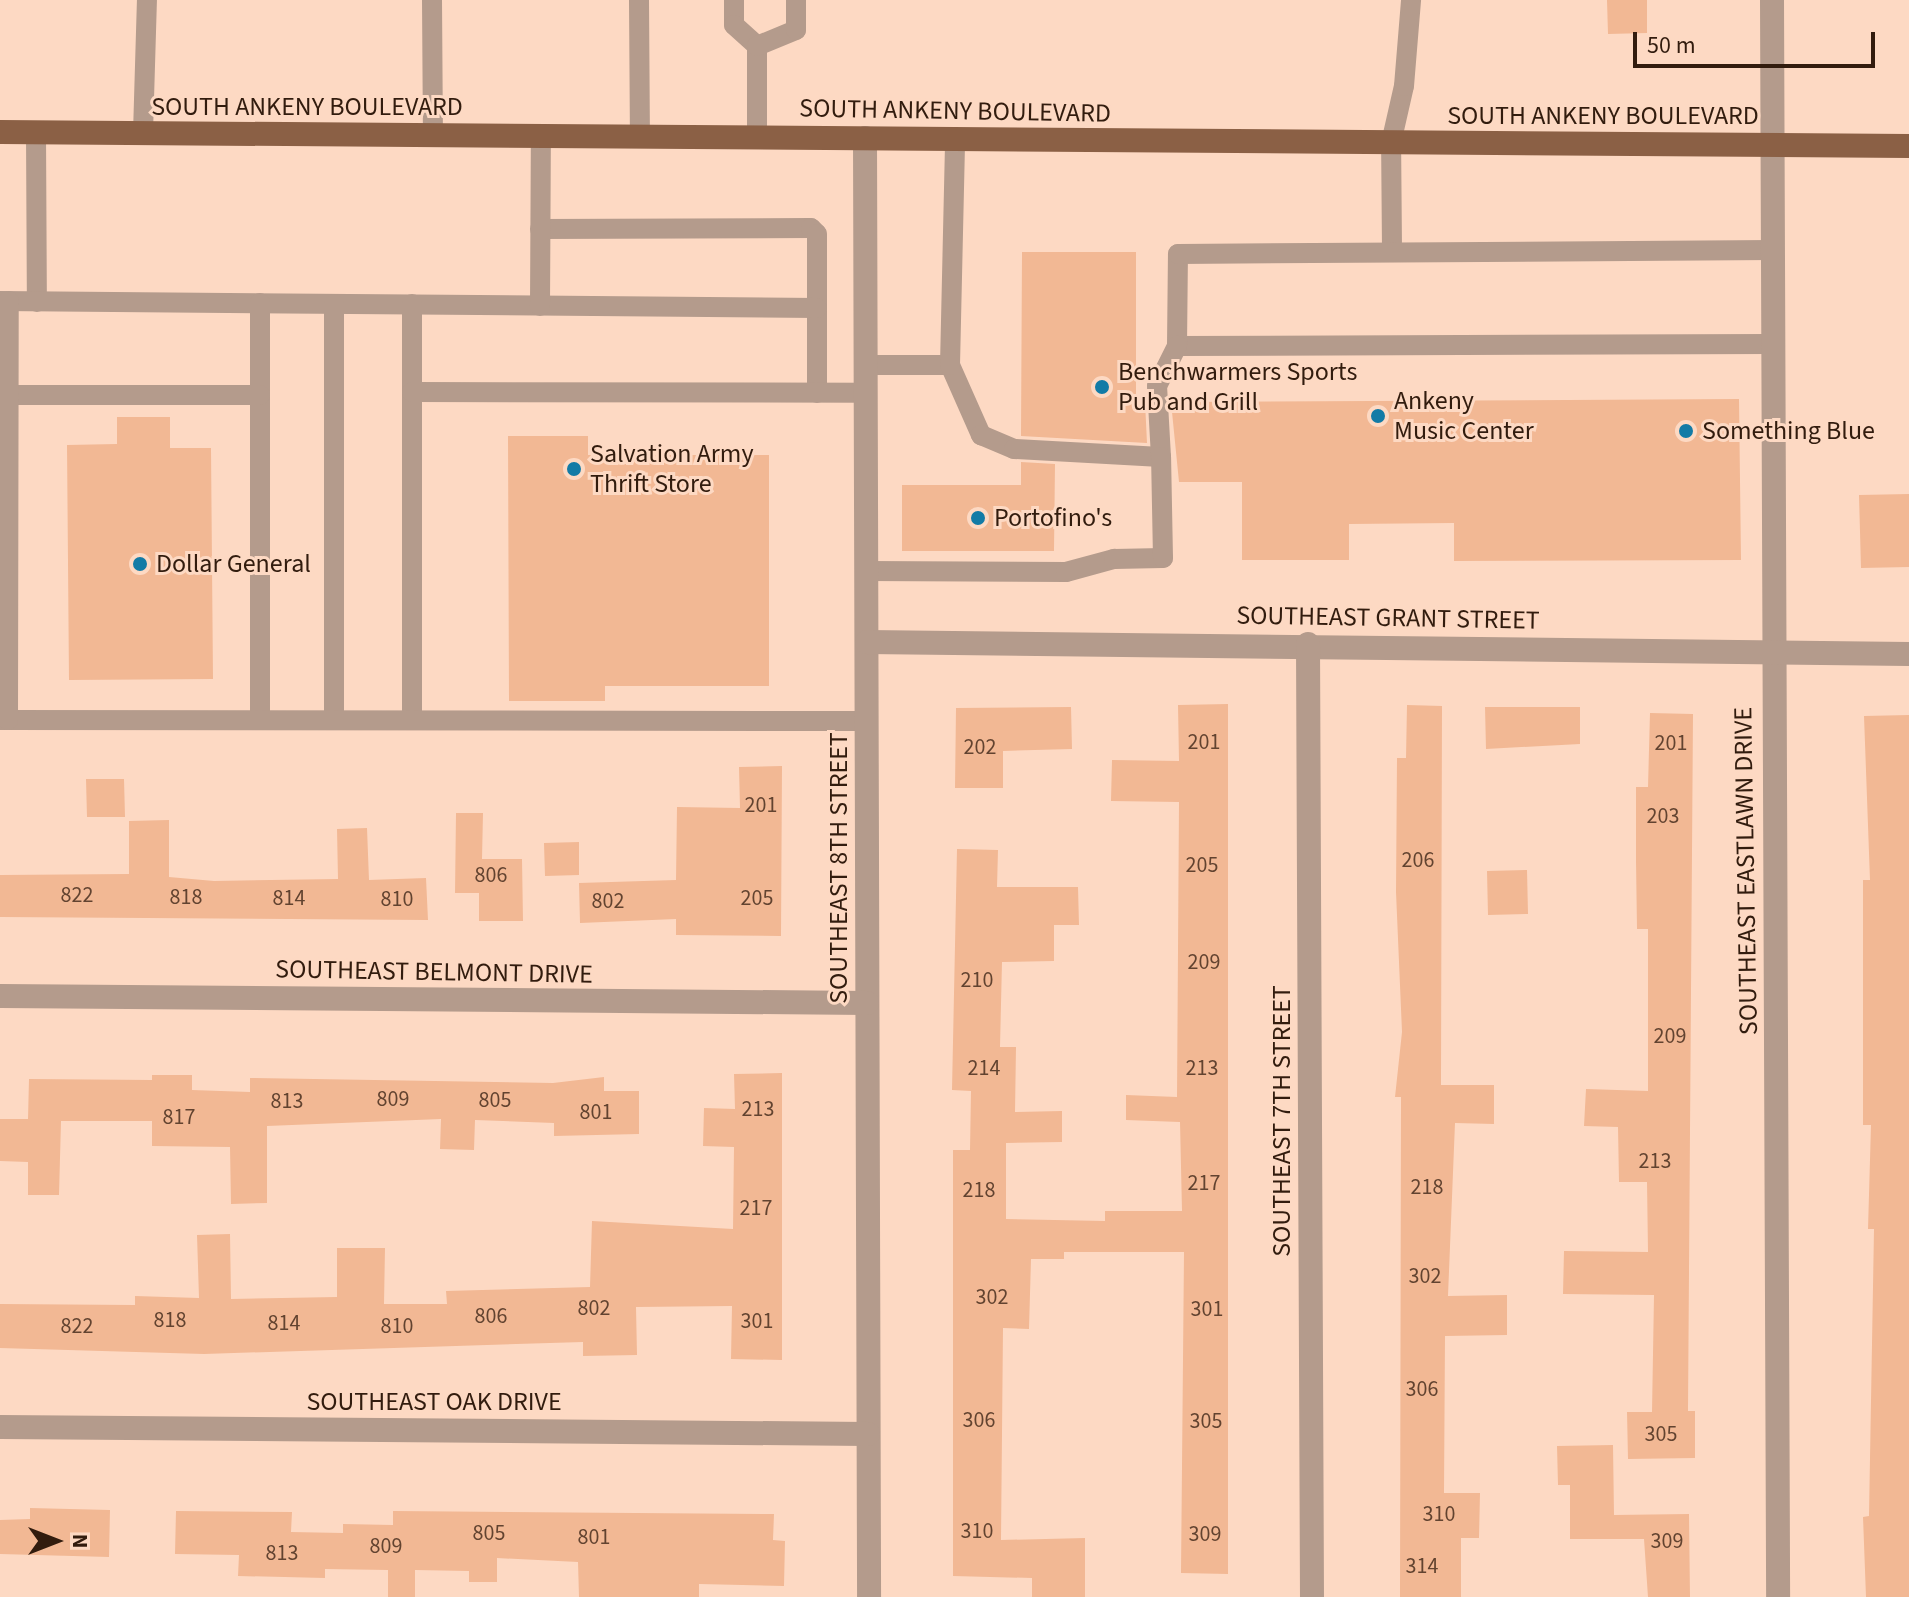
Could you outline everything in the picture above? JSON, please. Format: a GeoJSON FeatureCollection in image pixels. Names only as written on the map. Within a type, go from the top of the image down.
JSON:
{"type":"FeatureCollection","features":[{"type":"Feature","properties":{"kind":"main road","name":"SOUTH ANKENY BOULEVARD"},"geometry":{"type":"LineString","coordinates":[[0,132],[1909,146]]}},
{"type":"Feature","properties":{"kind":"street","name":"SOUTHEAST EASTLAWN DRIVE"},"geometry":{"type":"LineString","coordinates":[[1772,0],[1771,653],[1778,1597]]}},
{"type":"Feature","properties":{"kind":"street","name":"SOUTHEAST 8TH STREET"},"geometry":{"type":"LineString","coordinates":[[865,138],[869,1597]]}},
{"type":"Feature","properties":{"kind":"street","name":"SOUTHEAST GRANT STREET"},"geometry":{"type":"LineString","coordinates":[[867,642],[1308,644],[1909,654]]}},
{"type":"Feature","properties":{"kind":"street","name":"SOUTHEAST 7TH STREET"},"geometry":{"type":"LineString","coordinates":[[1308,644],[1312,1597]]}},
{"type":"Feature","properties":{"kind":"street","name":"SOUTHEAST BELMONT DRIVE"},"geometry":{"type":"LineString","coordinates":[[0,996],[867,1003]]}},
{"type":"Feature","properties":{"kind":"street","name":"SOUTHEAST OAK DRIVE"},"geometry":{"type":"LineString","coordinates":[[0,1427],[868,1434]]}},
{"type":"Feature","properties":{"kind":"lane"},"geometry":{"type":"LineString","coordinates":[[143,133],[147,0]]}},
{"type":"Feature","properties":{"kind":"lane"},"geometry":{"type":"LineString","coordinates":[[432,0],[433,135]]}},
{"type":"Feature","properties":{"kind":"lane"},"geometry":{"type":"LineString","coordinates":[[639,0],[640,136]]}},
{"type":"Feature","properties":{"kind":"lane"},"geometry":{"type":"LineString","coordinates":[[734,0],[734,25],[757,46],[757,137]]}},
{"type":"Feature","properties":{"kind":"lane"},"geometry":{"type":"LineString","coordinates":[[757,46],[796,30],[796,0]]}},
{"type":"Feature","properties":{"kind":"lane"},"geometry":{"type":"LineString","coordinates":[[1392,248],[1391,143],[1404,86],[1411,0]]}},
{"type":"Feature","properties":{"kind":"lane"},"geometry":{"type":"LineString","coordinates":[[36,133],[37,302]]}},
{"type":"Feature","properties":{"kind":"lane"},"geometry":{"type":"LineString","coordinates":[[540,306],[541,136]]}},
{"type":"Feature","properties":{"kind":"lane"},"geometry":{"type":"LineString","coordinates":[[955,139],[950,365],[981,435],[1014,449],[1161,457]]}},
{"type":"Feature","properties":{"kind":"lane"},"geometry":{"type":"LineString","coordinates":[[540,229],[811,228],[817,234],[817,393]]}},
{"type":"Feature","properties":{"kind":"lane"},"geometry":{"type":"LineString","coordinates":[[866,571],[1066,572],[1114,559],[1163,558],[1157,386],[1177,346],[1178,254],[1392,248],[1773,250]]}},
{"type":"Feature","properties":{"kind":"lane"},"geometry":{"type":"LineString","coordinates":[[817,308],[4,301],[9,395],[4,720],[866,721]]}},
{"type":"Feature","properties":{"kind":"lane"},"geometry":{"type":"LineString","coordinates":[[260,303],[260,720]]}},
{"type":"Feature","properties":{"kind":"lane"},"geometry":{"type":"LineString","coordinates":[[334,304],[334,720]]}},
{"type":"Feature","properties":{"kind":"lane"},"geometry":{"type":"LineString","coordinates":[[412,304],[412,720]]}},
{"type":"Feature","properties":{"kind":"lane"},"geometry":{"type":"LineString","coordinates":[[1177,346],[1772,344]]}},
{"type":"Feature","properties":{"kind":"lane"},"geometry":{"type":"LineString","coordinates":[[865,365],[950,365]]}},
{"type":"Feature","properties":{"kind":"lane"},"geometry":{"type":"LineString","coordinates":[[412,392],[865,393]]}},
{"type":"Feature","properties":{"kind":"lane"},"geometry":{"type":"LineString","coordinates":[[9,395],[260,395]]}},
{"type":"Feature","properties":{"kind":"building"},"geometry":{"type":"Polygon","coordinates":[[[1607,0],[1647,0],[1647,33],[1608,34],[1607,0]]]}},
{"type":"Feature","properties":{"kind":"building"},"geometry":{"type":"Polygon","coordinates":[[[1022,252],[1136,252],[1136,402],[1145,402],[1147,443],[1021,436],[1022,252]]]}},
{"type":"Feature","properties":{"kind":"building"},"geometry":{"type":"Polygon","coordinates":[[[1739,399],[1741,560],[1454,561],[1454,523],[1349,524],[1349,560],[1242,560],[1242,482],[1179,482],[1171,402],[1739,399]]]}},
{"type":"Feature","properties":{"kind":"building","name":"Dollar General"},"geometry":{"type":"Polygon","coordinates":[[[117,417],[170,417],[170,448],[211,448],[213,679],[69,680],[67,445],[117,444],[117,417]]]}},
{"type":"Feature","properties":{"kind":"building"},"geometry":{"type":"Polygon","coordinates":[[[508,436],[588,436],[588,455],[769,455],[769,686],[605,686],[605,701],[509,701],[508,436]]]}},
{"type":"Feature","properties":{"kind":"building","name":"Portofino's"},"geometry":{"type":"Polygon","coordinates":[[[1021,462],[1055,464],[1054,551],[902,551],[902,485],[1021,485],[1021,462]]]}},
{"type":"Feature","properties":{"kind":"building"},"geometry":{"type":"Polygon","coordinates":[[[1909,494],[1909,567],[1861,568],[1859,495],[1909,494]]]}},
{"type":"Feature","properties":{"kind":"building"},"geometry":{"type":"Polygon","coordinates":[[[1228,704],[1228,1574],[1181,1573],[1184,1252],[1064,1252],[1064,1259],[1031,1259],[1029,1329],[1003,1328],[1001,1540],[1085,1538],[1085,1597],[1032,1597],[1032,1578],[953,1576],[953,1150],[970,1150],[971,1091],[952,1090],[957,849],[998,850],[997,887],[1078,887],[1079,925],[1054,925],[1054,961],[1002,962],[1000,1047],[1016,1047],[1015,1112],[1062,1111],[1062,1142],[1006,1143],[1006,1219],[1105,1221],[1105,1211],[1182,1211],[1180,1122],[1126,1120],[1126,1095],[1177,1097],[1179,802],[1111,801],[1112,760],[1179,761],[1178,705],[1228,704]]]}},
{"type":"Feature","properties":{"kind":"building"},"geometry":{"type":"Polygon","coordinates":[[[1407,705],[1442,706],[1441,1085],[1494,1085],[1494,1124],[1455,1123],[1448,1296],[1507,1295],[1507,1335],[1445,1336],[1444,1493],[1480,1493],[1479,1538],[1461,1538],[1461,1597],[1400,1597],[1401,1097],[1395,1097],[1402,1032],[1396,892],[1397,758],[1406,758],[1407,705]]]}},
{"type":"Feature","properties":{"kind":"building"},"geometry":{"type":"Polygon","coordinates":[[[1071,707],[1072,749],[1003,751],[1003,788],[955,788],[956,708],[1071,707]]]}},
{"type":"Feature","properties":{"kind":"building"},"geometry":{"type":"Polygon","coordinates":[[[1485,707],[1580,707],[1580,744],[1486,749],[1485,707]]]}},
{"type":"Feature","properties":{"kind":"building"},"geometry":{"type":"Polygon","coordinates":[[[1650,713],[1693,714],[1688,1411],[1695,1411],[1695,1458],[1628,1459],[1627,1412],[1652,1412],[1654,1295],[1563,1294],[1564,1251],[1648,1252],[1647,1182],[1619,1182],[1618,1127],[1584,1126],[1586,1089],[1648,1091],[1648,929],[1637,929],[1636,787],[1648,787],[1650,713]]]}},
{"type":"Feature","properties":{"kind":"building"},"geometry":{"type":"Polygon","coordinates":[[[1909,715],[1909,1597],[1866,1597],[1863,1517],[1869,1516],[1874,1229],[1868,1229],[1871,1125],[1863,1125],[1863,880],[1870,880],[1864,716],[1909,715]]]}},
{"type":"Feature","properties":{"kind":"building"},"geometry":{"type":"Polygon","coordinates":[[[782,766],[781,936],[676,935],[676,919],[580,923],[579,883],[676,880],[677,807],[740,808],[739,767],[782,766]]]}},
{"type":"Feature","properties":{"kind":"building"},"geometry":{"type":"Polygon","coordinates":[[[86,779],[124,779],[125,817],[87,817],[86,779]]]}},
{"type":"Feature","properties":{"kind":"building"},"geometry":{"type":"Polygon","coordinates":[[[456,813],[483,813],[482,859],[522,859],[523,921],[479,921],[479,893],[455,893],[456,813]]]}},
{"type":"Feature","properties":{"kind":"building"},"geometry":{"type":"Polygon","coordinates":[[[169,820],[169,877],[214,881],[338,879],[337,829],[367,828],[369,880],[426,878],[428,920],[0,917],[0,875],[129,874],[129,821],[169,820]]]}},
{"type":"Feature","properties":{"kind":"building"},"geometry":{"type":"Polygon","coordinates":[[[579,842],[579,875],[545,876],[544,843],[579,842]]]}},
{"type":"Feature","properties":{"kind":"building"},"geometry":{"type":"Polygon","coordinates":[[[1527,870],[1528,914],[1488,915],[1487,871],[1527,870]]]}},
{"type":"Feature","properties":{"kind":"building"},"geometry":{"type":"Polygon","coordinates":[[[782,1073],[782,1360],[731,1359],[732,1306],[636,1307],[637,1355],[583,1356],[583,1342],[204,1354],[0,1348],[0,1304],[135,1305],[135,1296],[199,1298],[197,1235],[230,1234],[231,1299],[337,1297],[337,1248],[385,1248],[384,1304],[447,1304],[446,1291],[590,1287],[592,1221],[733,1229],[734,1147],[703,1146],[704,1108],[735,1109],[734,1074],[782,1073]]]}},
{"type":"Feature","properties":{"kind":"building"},"geometry":{"type":"Polygon","coordinates":[[[152,1075],[192,1075],[192,1090],[250,1092],[250,1078],[553,1083],[604,1077],[604,1091],[639,1091],[639,1134],[554,1136],[554,1123],[475,1120],[474,1150],[440,1149],[441,1119],[267,1126],[267,1203],[231,1204],[230,1147],[152,1146],[152,1121],[61,1121],[59,1195],[28,1195],[28,1162],[0,1161],[0,1119],[28,1119],[29,1079],[152,1080],[152,1075]]]}},
{"type":"Feature","properties":{"kind":"building"},"geometry":{"type":"Polygon","coordinates":[[[1613,1445],[1614,1515],[1689,1514],[1690,1597],[1648,1597],[1644,1539],[1570,1539],[1570,1485],[1558,1485],[1557,1446],[1613,1445]]]}},
{"type":"Feature","properties":{"kind":"building"},"geometry":{"type":"Polygon","coordinates":[[[30,1508],[110,1510],[109,1557],[0,1554],[0,1520],[30,1519],[30,1508]]]}},
{"type":"Feature","properties":{"kind":"building"},"geometry":{"type":"Polygon","coordinates":[[[176,1511],[292,1512],[291,1532],[343,1533],[343,1524],[393,1525],[393,1511],[774,1514],[773,1540],[785,1541],[784,1586],[699,1584],[699,1597],[579,1597],[578,1562],[497,1558],[497,1582],[469,1582],[469,1571],[415,1570],[415,1597],[388,1597],[388,1570],[325,1569],[325,1578],[238,1576],[239,1555],[175,1554],[176,1511]]]}},
{"type":"Feature","properties":{"kind":"place","name":"Benchwarmers Sports Pub and Grill"},"geometry":{"type":"Point","coordinates":[1102,387]}},
{"type":"Feature","properties":{"kind":"place","name":"Ankeny Music Center"},"geometry":{"type":"Point","coordinates":[1378,416]}},
{"type":"Feature","properties":{"kind":"place","name":"Something Blue"},"geometry":{"type":"Point","coordinates":[1686,431]}},
{"type":"Feature","properties":{"kind":"place","name":"Salvation Army Thrift Store"},"geometry":{"type":"Point","coordinates":[574,469]}},
{"type":"Feature","properties":{"kind":"place","name":"Portofino's"},"geometry":{"type":"Point","coordinates":[978,518]}},
{"type":"Feature","properties":{"kind":"place","name":"Dollar General"},"geometry":{"type":"Point","coordinates":[140,564]}}]}
